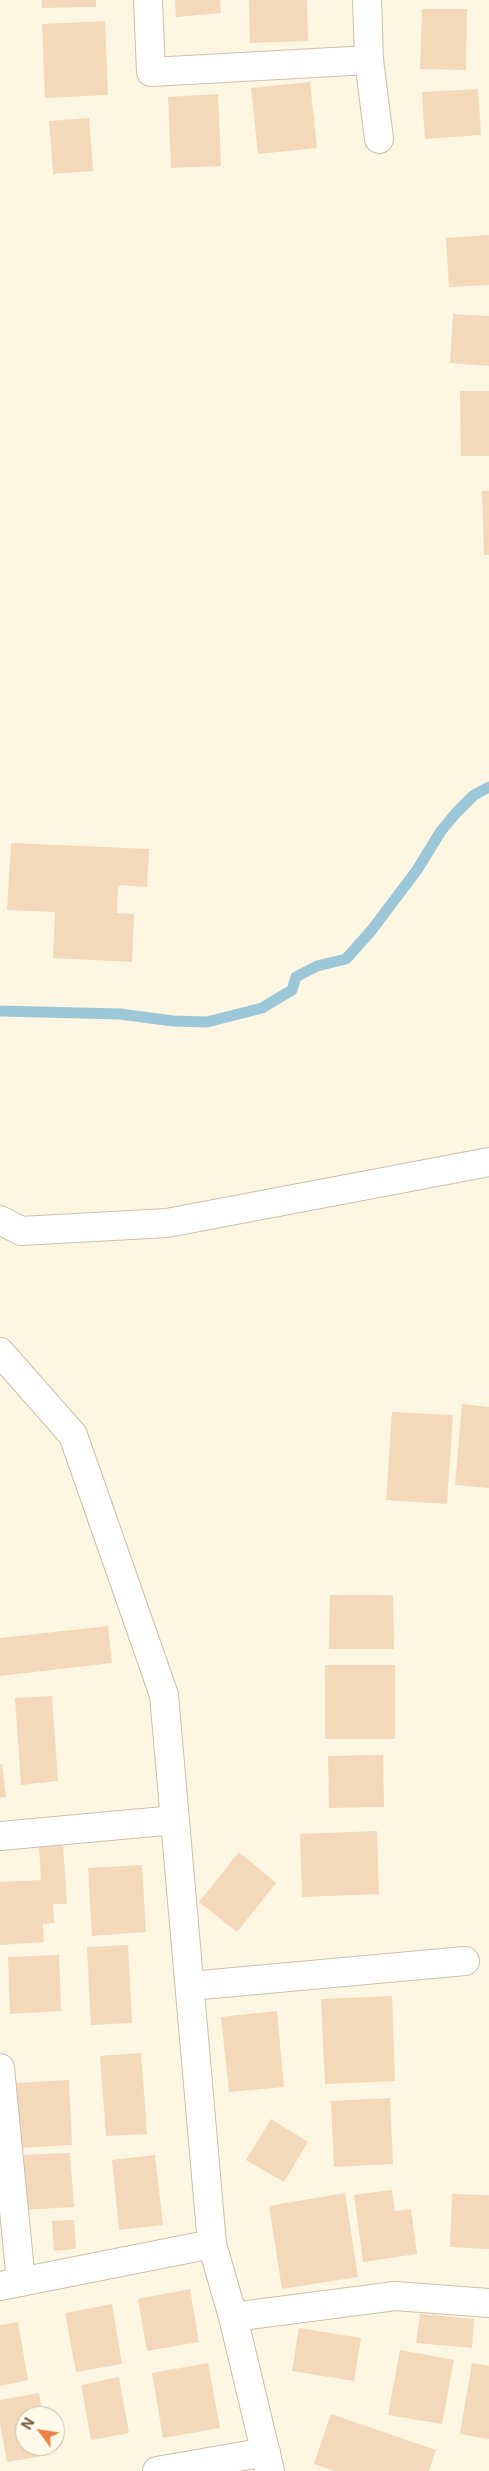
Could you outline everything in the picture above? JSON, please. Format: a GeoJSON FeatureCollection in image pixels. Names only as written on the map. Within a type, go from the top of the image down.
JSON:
{"type":"FeatureCollection","features":[{"type":"Feature","properties":{"kind":"street"},"geometry":{"type":"LineString","coordinates":[[148,0],[151,72],[369,60]]}},
{"type":"Feature","properties":{"kind":"street"},"geometry":{"type":"LineString","coordinates":[[367,0],[369,60],[378,139]]}},
{"type":"Feature","properties":{"kind":"street"},"geometry":{"type":"LineString","coordinates":[[0,1220],[21,1231],[167,1222],[489,1162]]}},
{"type":"Feature","properties":{"kind":"street"},"geometry":{"type":"LineString","coordinates":[[0,1352],[73,1435],[164,1695],[212,2244],[234,2317],[268,2461],[157,2471]]}},
{"type":"Feature","properties":{"kind":"street"},"geometry":{"type":"LineString","coordinates":[[0,1836],[175,1820]]}},
{"type":"Feature","properties":{"kind":"street"},"geometry":{"type":"LineString","coordinates":[[190,1986],[465,1961]]}},
{"type":"Feature","properties":{"kind":"street"},"geometry":{"type":"LineString","coordinates":[[0,2068],[10,2284],[212,2244]]}},
{"type":"Feature","properties":{"kind":"street"},"geometry":{"type":"LineString","coordinates":[[234,2317],[395,2296],[489,2303]]}},
{"type":"Feature","properties":{"kind":"building"},"geometry":{"type":"Polygon","coordinates":[[[42,0],[96,0],[96,7],[42,8],[42,0]]]}},
{"type":"Feature","properties":{"kind":"building"},"geometry":{"type":"Polygon","coordinates":[[[175,0],[220,0],[221,13],[176,17],[175,0]]]}},
{"type":"Feature","properties":{"kind":"building"},"geometry":{"type":"Polygon","coordinates":[[[249,0],[307,0],[308,41],[250,43],[249,0]]]}},
{"type":"Feature","properties":{"kind":"building"},"geometry":{"type":"Polygon","coordinates":[[[422,9],[467,9],[466,70],[420,69],[422,9]]]}},
{"type":"Feature","properties":{"kind":"building"},"geometry":{"type":"Polygon","coordinates":[[[105,21],[108,95],[45,98],[42,24],[105,21]]]}},
{"type":"Feature","properties":{"kind":"building"},"geometry":{"type":"Polygon","coordinates":[[[310,82],[317,148],[258,154],[251,88],[310,82]]]}},
{"type":"Feature","properties":{"kind":"building"},"geometry":{"type":"Polygon","coordinates":[[[478,89],[481,135],[425,139],[422,92],[478,89]]]}},
{"type":"Feature","properties":{"kind":"building"},"geometry":{"type":"Polygon","coordinates":[[[218,94],[221,166],[171,168],[168,97],[218,94]]]}},
{"type":"Feature","properties":{"kind":"building"},"geometry":{"type":"Polygon","coordinates":[[[89,118],[93,171],[53,174],[49,121],[89,118]]]}},
{"type":"Feature","properties":{"kind":"building"},"geometry":{"type":"Polygon","coordinates":[[[489,235],[489,285],[449,287],[446,238],[489,235]]]}},
{"type":"Feature","properties":{"kind":"building"},"geometry":{"type":"Polygon","coordinates":[[[453,314],[489,316],[489,366],[450,363],[453,314]]]}},
{"type":"Feature","properties":{"kind":"building"},"geometry":{"type":"Polygon","coordinates":[[[460,391],[489,391],[489,456],[461,456],[460,391]]]}},
{"type":"Feature","properties":{"kind":"building"},"geometry":{"type":"Polygon","coordinates":[[[482,491],[489,491],[489,555],[484,555],[482,491]]]}},
{"type":"Feature","properties":{"kind":"building"},"geometry":{"type":"Polygon","coordinates":[[[11,843],[149,849],[147,887],[118,885],[117,913],[134,914],[132,962],[53,958],[55,912],[7,910],[11,843]]]}},
{"type":"Feature","properties":{"kind":"building"},"geometry":{"type":"Polygon","coordinates":[[[462,1404],[489,1407],[489,1488],[455,1485],[462,1404]]]}},
{"type":"Feature","properties":{"kind":"building"},"geometry":{"type":"Polygon","coordinates":[[[392,1412],[453,1415],[447,1504],[386,1500],[392,1412]]]}},
{"type":"Feature","properties":{"kind":"building"},"geometry":{"type":"Polygon","coordinates":[[[330,1595],[393,1595],[394,1649],[329,1649],[330,1595]]]}},
{"type":"Feature","properties":{"kind":"building"},"geometry":{"type":"Polygon","coordinates":[[[108,1626],[112,1663],[0,1676],[0,1638],[108,1626]]]}},
{"type":"Feature","properties":{"kind":"building"},"geometry":{"type":"Polygon","coordinates":[[[325,1665],[395,1665],[395,1739],[325,1739],[325,1665]]]}},
{"type":"Feature","properties":{"kind":"building"},"geometry":{"type":"Polygon","coordinates":[[[52,1696],[58,1781],[21,1785],[15,1698],[52,1696]]]}},
{"type":"Feature","properties":{"kind":"building"},"geometry":{"type":"Polygon","coordinates":[[[383,1755],[384,1807],[329,1808],[328,1756],[383,1755]]]}},
{"type":"Feature","properties":{"kind":"building"},"geometry":{"type":"Polygon","coordinates":[[[0,1764],[2,1764],[6,1797],[0,1798],[0,1764]]]}},
{"type":"Feature","properties":{"kind":"building"},"geometry":{"type":"Polygon","coordinates":[[[377,1831],[379,1894],[302,1897],[300,1834],[377,1831]]]}},
{"type":"Feature","properties":{"kind":"building"},"geometry":{"type":"Polygon","coordinates":[[[63,1846],[67,1904],[53,1904],[54,1923],[43,1924],[44,1942],[0,1945],[0,1882],[41,1880],[39,1847],[63,1846]]]}},
{"type":"Feature","properties":{"kind":"building"},"geometry":{"type":"Polygon","coordinates":[[[239,1852],[276,1883],[237,1932],[199,1902],[239,1852]]]}},
{"type":"Feature","properties":{"kind":"building"},"geometry":{"type":"Polygon","coordinates":[[[142,1865],[146,1932],[92,1936],[88,1868],[142,1865]]]}},
{"type":"Feature","properties":{"kind":"building"},"geometry":{"type":"Polygon","coordinates":[[[128,1945],[132,2023],[91,2025],[87,1947],[128,1945]]]}},
{"type":"Feature","properties":{"kind":"building"},"geometry":{"type":"Polygon","coordinates":[[[59,1955],[61,2011],[10,2014],[8,1957],[59,1955]]]}},
{"type":"Feature","properties":{"kind":"building"},"geometry":{"type":"Polygon","coordinates":[[[392,1996],[395,2081],[325,2084],[321,1999],[392,1996]]]}},
{"type":"Feature","properties":{"kind":"building"},"geometry":{"type":"Polygon","coordinates":[[[277,2011],[284,2087],[229,2092],[221,2017],[277,2011]]]}},
{"type":"Feature","properties":{"kind":"building"},"geometry":{"type":"Polygon","coordinates":[[[141,2053],[147,2134],[106,2136],[100,2056],[141,2053]]]}},
{"type":"Feature","properties":{"kind":"building"},"geometry":{"type":"Polygon","coordinates":[[[69,2080],[72,2145],[20,2148],[16,2083],[69,2080]]]}},
{"type":"Feature","properties":{"kind":"building"},"geometry":{"type":"Polygon","coordinates":[[[390,2098],[393,2164],[334,2167],[331,2101],[390,2098]]]}},
{"type":"Feature","properties":{"kind":"building"},"geometry":{"type":"Polygon","coordinates":[[[271,2119],[308,2142],[284,2182],[246,2160],[271,2119]]]}},
{"type":"Feature","properties":{"kind":"building"},"geometry":{"type":"Polygon","coordinates":[[[70,2153],[74,2207],[22,2210],[19,2155],[70,2153]]]}},
{"type":"Feature","properties":{"kind":"building"},"geometry":{"type":"Polygon","coordinates":[[[155,2155],[163,2225],[119,2230],[112,2160],[155,2155]]]}},
{"type":"Feature","properties":{"kind":"building"},"geometry":{"type":"Polygon","coordinates":[[[392,2190],[395,2211],[411,2209],[417,2254],[363,2262],[354,2195],[392,2190]]]}},
{"type":"Feature","properties":{"kind":"building"},"geometry":{"type":"Polygon","coordinates":[[[345,2193],[358,2277],[282,2289],[269,2206],[345,2193]]]}},
{"type":"Feature","properties":{"kind":"building"},"geometry":{"type":"Polygon","coordinates":[[[452,2194],[489,2195],[489,2249],[450,2247],[452,2194]]]}},
{"type":"Feature","properties":{"kind":"building"},"geometry":{"type":"Polygon","coordinates":[[[74,2220],[76,2249],[54,2251],[52,2221],[74,2220]]]}},
{"type":"Feature","properties":{"kind":"building"},"geometry":{"type":"Polygon","coordinates":[[[190,2289],[199,2342],[147,2351],[138,2299],[190,2289]]]}},
{"type":"Feature","properties":{"kind":"building"},"geometry":{"type":"Polygon","coordinates":[[[112,2304],[122,2364],[76,2372],[65,2313],[112,2304]]]}},
{"type":"Feature","properties":{"kind":"building"},"geometry":{"type":"Polygon","coordinates":[[[420,2314],[474,2319],[472,2348],[416,2343],[420,2314]]]}},
{"type":"Feature","properties":{"kind":"building"},"geometry":{"type":"Polygon","coordinates":[[[18,2322],[28,2380],[0,2386],[0,2325],[18,2322]]]}},
{"type":"Feature","properties":{"kind":"building"},"geometry":{"type":"Polygon","coordinates":[[[299,2328],[361,2338],[354,2381],[292,2371],[299,2328]]]}},
{"type":"Feature","properties":{"kind":"building"},"geometry":{"type":"Polygon","coordinates":[[[400,2350],[454,2360],[442,2424],[388,2415],[400,2350]]]}},
{"type":"Feature","properties":{"kind":"building"},"geometry":{"type":"Polygon","coordinates":[[[208,2363],[220,2428],[163,2438],[152,2373],[208,2363]]]}},
{"type":"Feature","properties":{"kind":"building"},"geometry":{"type":"Polygon","coordinates":[[[472,2363],[489,2366],[489,2439],[460,2434],[472,2363]]]}},
{"type":"Feature","properties":{"kind":"building"},"geometry":{"type":"Polygon","coordinates":[[[119,2377],[129,2433],[91,2440],[81,2385],[119,2377]]]}},
{"type":"Feature","properties":{"kind":"building"},"geometry":{"type":"Polygon","coordinates":[[[39,2393],[41,2406],[15,2406],[15,2456],[43,2456],[7,2462],[0,2423],[0,2400],[39,2393]]]}},
{"type":"Feature","properties":{"kind":"building"},"geometry":{"type":"Polygon","coordinates":[[[331,2414],[436,2450],[429,2471],[335,2471],[314,2464],[331,2414]]]}},
{"type":"Feature","properties":{"kind":"waterway"},"geometry":{"type":"LineString","coordinates":[[0,1011],[120,1014],[173,1021],[207,1022],[262,1008],[292,990],[296,977],[317,966],[346,959],[371,931],[417,870],[441,831],[474,795],[489,787]]}}]}
